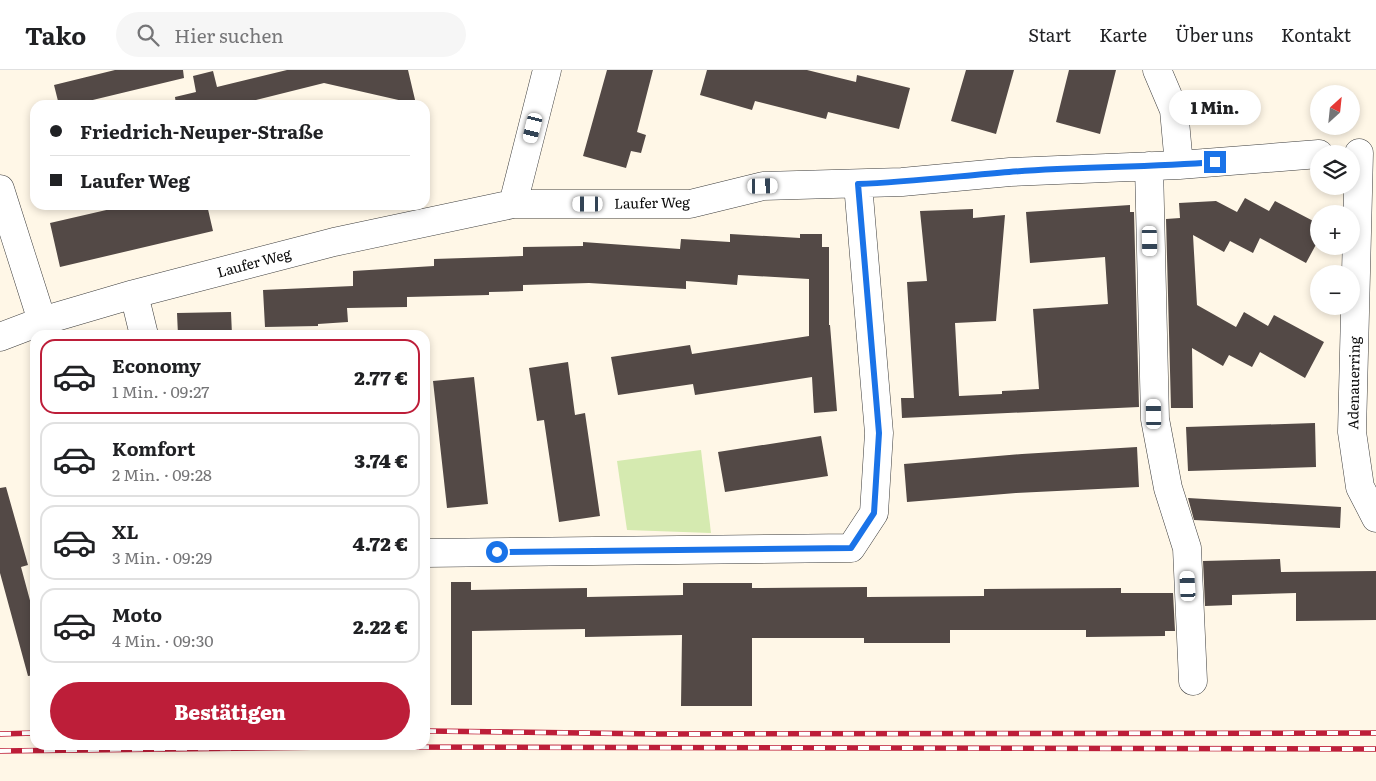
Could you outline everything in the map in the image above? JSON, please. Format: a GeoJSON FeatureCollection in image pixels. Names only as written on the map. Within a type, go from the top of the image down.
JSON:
{"type":"FeatureCollection","features":[{"type":"Feature","properties":{"kind":"street"},"geometry":{"type":"LineString","coordinates":[[513,204],[547,70]]}},
{"type":"Feature","properties":{"kind":"street"},"geometry":{"type":"LineString","coordinates":[[1157,70],[1174,110],[1179,165]]}},
{"type":"Feature","properties":{"kind":"street","name":"Adenauerring"},"geometry":{"type":"LineString","coordinates":[[1368,153],[1352,432],[1360,487],[1376,518]]}},
{"type":"Feature","properties":{"kind":"street","name":"Laufer Weg"},"geometry":{"type":"LineString","coordinates":[[0,337],[42,321],[134,294],[334,242],[513,204],[690,204],[763,186],[902,182],[1010,172],[1179,165],[1310,155]]}},
{"type":"Feature","properties":{"kind":"street"},"geometry":{"type":"LineString","coordinates":[[1149,166],[1155,419],[1168,488],[1187,548],[1193,681]]}},
{"type":"Feature","properties":{"kind":"street"},"geometry":{"type":"LineString","coordinates":[[430,553],[851,548],[874,513],[879,433],[858,184]]}},
{"type":"Feature","properties":{"kind":"street"},"geometry":{"type":"LineString","coordinates":[[0,189],[42,321]]}},
{"type":"Feature","properties":{"kind":"street"},"geometry":{"type":"LineString","coordinates":[[134,294],[143,330]]}},
{"type":"Feature","properties":{"kind":"green space"},"geometry":{"type":"Polygon","coordinates":[[[701,450],[711,533],[627,530],[617,461],[701,450]]]}},
{"type":"Feature","properties":{"kind":"building"},"geometry":{"type":"Polygon","coordinates":[[[115,70],[183,70],[184,78],[93,100],[58,100],[54,85],[115,70]]]}},
{"type":"Feature","properties":{"kind":"building"},"geometry":{"type":"Polygon","coordinates":[[[287,70],[408,70],[415,100],[398,100],[324,83],[256,100],[175,100],[175,97],[196,92],[193,76],[213,71],[217,87],[287,70]]]}},
{"type":"Feature","properties":{"kind":"building"},"geometry":{"type":"Polygon","coordinates":[[[607,70],[653,70],[637,132],[646,135],[641,153],[631,151],[626,168],[583,156],[607,70]]]}},
{"type":"Feature","properties":{"kind":"building"},"geometry":{"type":"Polygon","coordinates":[[[707,70],[807,70],[856,82],[857,75],[910,88],[899,129],[828,112],[826,119],[755,101],[752,110],[700,95],[707,70]]]}},
{"type":"Feature","properties":{"kind":"building"},"geometry":{"type":"Polygon","coordinates":[[[966,70],[1014,70],[996,134],[951,121],[966,70]]]}},
{"type":"Feature","properties":{"kind":"building"},"geometry":{"type":"Polygon","coordinates":[[[1069,70],[1116,70],[1100,134],[1056,122],[1069,70]]]}},
{"type":"Feature","properties":{"kind":"building"},"geometry":{"type":"Polygon","coordinates":[[[1245,198],[1269,211],[1275,201],[1310,219],[1310,255],[1306,263],[1260,238],[1253,253],[1230,241],[1224,252],[1193,235],[1197,305],[1236,327],[1244,312],[1268,326],[1274,315],[1324,342],[1305,378],[1260,352],[1252,367],[1229,355],[1223,366],[1192,348],[1193,408],[1171,408],[1166,219],[1180,218],[1179,203],[1216,201],[1237,212],[1245,198]]]}},
{"type":"Feature","properties":{"kind":"building"},"geometry":{"type":"Polygon","coordinates":[[[1130,205],[1130,212],[1134,212],[1139,407],[902,418],[901,398],[914,398],[907,282],[927,281],[920,211],[973,209],[973,218],[1005,215],[996,321],[955,323],[959,396],[1002,394],[1002,391],[1039,389],[1033,309],[1108,304],[1105,257],[1030,263],[1026,212],[1130,205]]]}},
{"type":"Feature","properties":{"kind":"building"},"geometry":{"type":"Polygon","coordinates":[[[106,210],[208,210],[213,231],[60,267],[50,223],[106,210]]]}},
{"type":"Feature","properties":{"kind":"building"},"geometry":{"type":"Polygon","coordinates":[[[730,234],[800,238],[800,234],[822,234],[822,247],[829,247],[829,325],[837,411],[814,413],[812,377],[695,395],[693,384],[618,395],[611,357],[690,345],[692,354],[809,336],[809,279],[738,275],[737,285],[686,281],[686,289],[589,283],[523,285],[523,291],[489,292],[489,295],[407,297],[407,307],[347,308],[348,322],[318,324],[318,326],[265,327],[263,290],[353,286],[353,271],[434,266],[434,259],[523,256],[523,247],[583,246],[583,242],[680,249],[681,239],[730,242],[730,234]]]}},
{"type":"Feature","properties":{"kind":"building"},"geometry":{"type":"Polygon","coordinates":[[[231,312],[232,330],[178,330],[177,313],[231,312]]]}},
{"type":"Feature","properties":{"kind":"building"},"geometry":{"type":"Polygon","coordinates":[[[568,362],[575,415],[585,413],[600,516],[559,522],[544,420],[537,421],[529,368],[568,362]]]}},
{"type":"Feature","properties":{"kind":"building"},"geometry":{"type":"Polygon","coordinates":[[[474,377],[488,504],[447,508],[433,381],[474,377]]]}},
{"type":"Feature","properties":{"kind":"building"},"geometry":{"type":"Polygon","coordinates":[[[1315,423],[1316,467],[1188,471],[1186,427],[1315,423]]]}},
{"type":"Feature","properties":{"kind":"building"},"geometry":{"type":"Polygon","coordinates":[[[821,436],[828,476],[725,492],[718,452],[821,436]]]}},
{"type":"Feature","properties":{"kind":"building"},"geometry":{"type":"Polygon","coordinates":[[[1137,447],[1139,487],[1016,493],[907,502],[904,464],[1137,447]]]}},
{"type":"Feature","properties":{"kind":"building"},"geometry":{"type":"Polygon","coordinates":[[[6,487],[28,565],[21,567],[30,600],[30,676],[28,676],[0,573],[0,488],[6,487]]]}},
{"type":"Feature","properties":{"kind":"building"},"geometry":{"type":"Polygon","coordinates":[[[1188,498],[1341,507],[1340,528],[1194,520],[1188,498]]]}},
{"type":"Feature","properties":{"kind":"building"},"geometry":{"type":"Polygon","coordinates":[[[1280,559],[1281,572],[1376,571],[1376,620],[1296,621],[1296,593],[1232,595],[1232,605],[1205,606],[1203,561],[1280,559]]]}},
{"type":"Feature","properties":{"kind":"building"},"geometry":{"type":"Polygon","coordinates":[[[451,582],[471,582],[471,590],[587,588],[587,597],[683,595],[683,583],[752,583],[752,588],[867,587],[867,597],[984,596],[984,589],[1121,588],[1121,593],[1173,593],[1175,631],[1165,631],[1165,636],[1086,637],[1086,630],[950,630],[950,643],[864,643],[864,638],[752,638],[752,706],[681,706],[682,635],[585,637],[585,629],[472,631],[472,705],[451,705],[451,582]]]}},
{"type":"Feature","properties":{"kind":"railway"},"geometry":{"type":"LineString","coordinates":[[430,731],[659,734],[1376,733]]}},
{"type":"Feature","properties":{"kind":"railway"},"geometry":{"type":"LineString","coordinates":[[0,734],[30,733]]}},
{"type":"Feature","properties":{"kind":"railway"},"geometry":{"type":"LineString","coordinates":[[430,747],[1376,749]]}},
{"type":"Feature","properties":{"kind":"railway"},"geometry":{"type":"LineString","coordinates":[[0,751],[83,750]]}},
{"type":"Feature","properties":{"kind":"route"},"geometry":{"type":"LineString","coordinates":[[497,552],[851,548],[874,513],[879,433],[858,184],[1010,172],[1215,162]]}}]}
